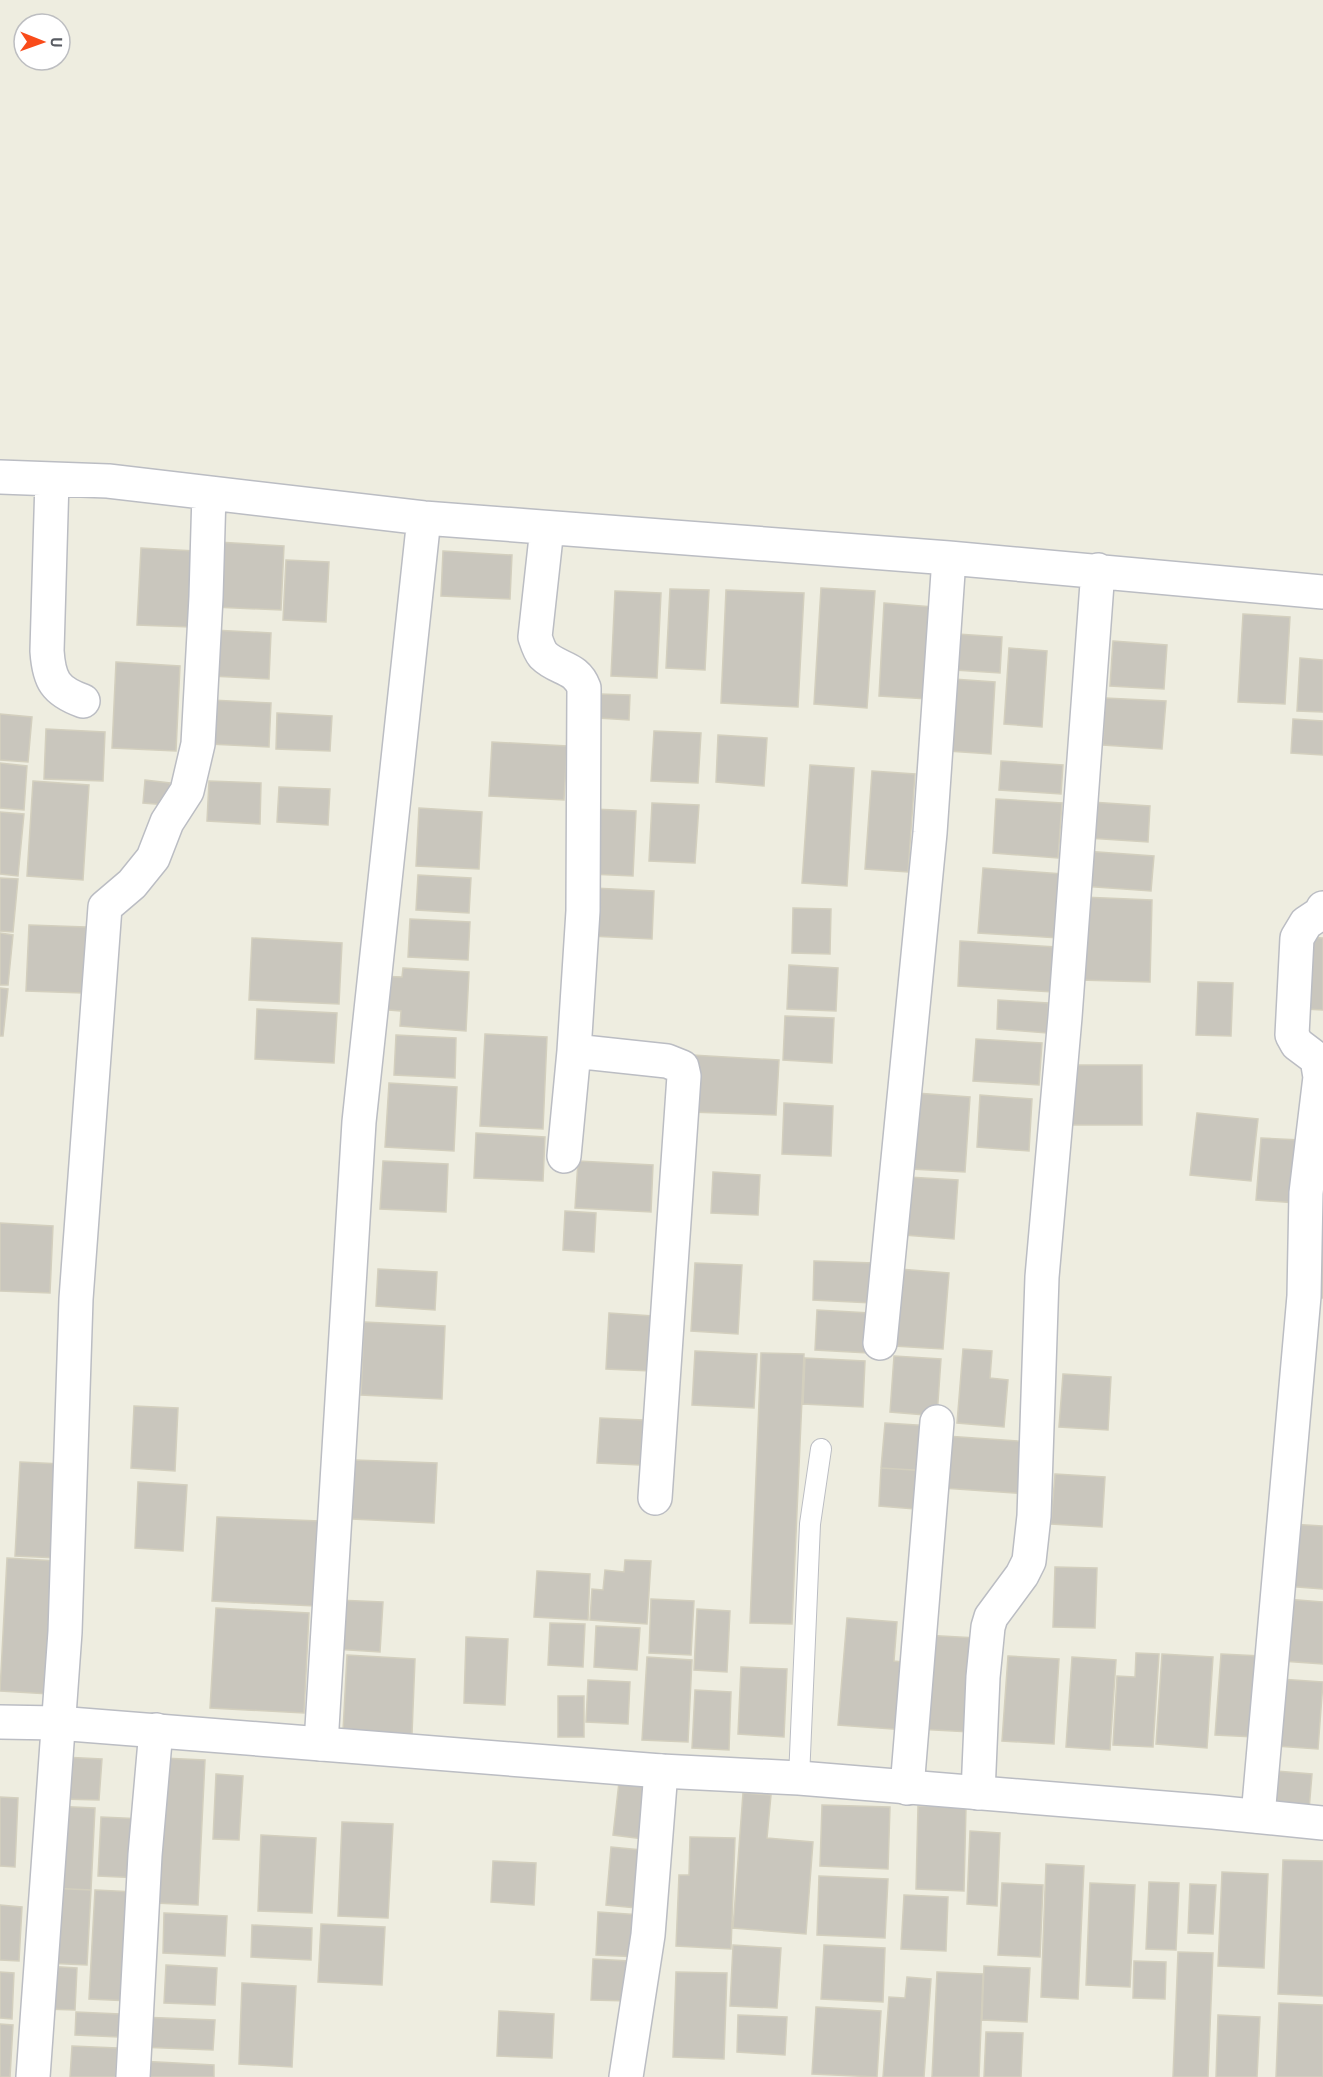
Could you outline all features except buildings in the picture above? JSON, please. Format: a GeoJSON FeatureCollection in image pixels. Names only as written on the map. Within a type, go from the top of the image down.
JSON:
{"type":"FeatureCollection","features":[{"type":"Feature","properties":{"kind":"street"},"geometry":{"type":"LineString","coordinates":[[0,477],[108,481],[424,518],[1098,570],[1323,592]]}},
{"type":"Feature","properties":{"kind":"street"},"geometry":{"type":"LineString","coordinates":[[52,480],[48,668],[54,683],[67,695],[84,701]]}},
{"type":"Feature","properties":{"kind":"street"},"geometry":{"type":"LineString","coordinates":[[33,2077],[65,1632],[76,1299],[105,907],[132,884],[153,858],[166,822],[187,791],[198,744],[206,597],[208,493]]}},
{"type":"Feature","properties":{"kind":"street"},"geometry":{"type":"LineString","coordinates":[[321,1744],[360,1122],[424,518]]}},
{"type":"Feature","properties":{"kind":"street"},"geometry":{"type":"LineString","coordinates":[[547,528],[535,637],[541,653],[553,663],[580,677],[584,688],[583,911],[574,1051],[564,1156]]}},
{"type":"Feature","properties":{"kind":"street"},"geometry":{"type":"LineString","coordinates":[[880,1343],[930,833],[949,558]]}},
{"type":"Feature","properties":{"kind":"street"},"geometry":{"type":"LineString","coordinates":[[978,1793],[983,1677],[988,1627],[991,1617],[1022,1575],[1029,1561],[1034,1516],[1042,1277],[1065,1017],[1098,570]]}},
{"type":"Feature","properties":{"kind":"street"},"geometry":{"type":"LineString","coordinates":[[1258,1816],[1304,1296],[1306,1193],[1320,1077],[1317,1059],[1297,1044],[1292,1035],[1297,938],[1306,923],[1323,908]]}},
{"type":"Feature","properties":{"kind":"street"},"geometry":{"type":"LineString","coordinates":[[574,1051],[668,1061],[682,1067],[684,1076],[655,1498]]}},
{"type":"Feature","properties":{"kind":"street"},"geometry":{"type":"LineString","coordinates":[[907,1788],[937,1422]]}},
{"type":"Feature","properties":{"kind":"street"},"geometry":{"type":"LineString","coordinates":[[0,1722],[57,1723],[661,1771],[799,1778],[1323,1823]]}},
{"type":"Feature","properties":{"kind":"street"},"geometry":{"type":"LineString","coordinates":[[133,2077],[145,1855],[156,1730]]}},
{"type":"Feature","properties":{"kind":"street"},"geometry":{"type":"LineString","coordinates":[[626,2077],[648,1935],[661,1771]]}},
{"type":"Feature","properties":{"kind":"lane"},"geometry":{"type":"LineString","coordinates":[[799,1778],[810,1524],[821,1449]]}}]}
